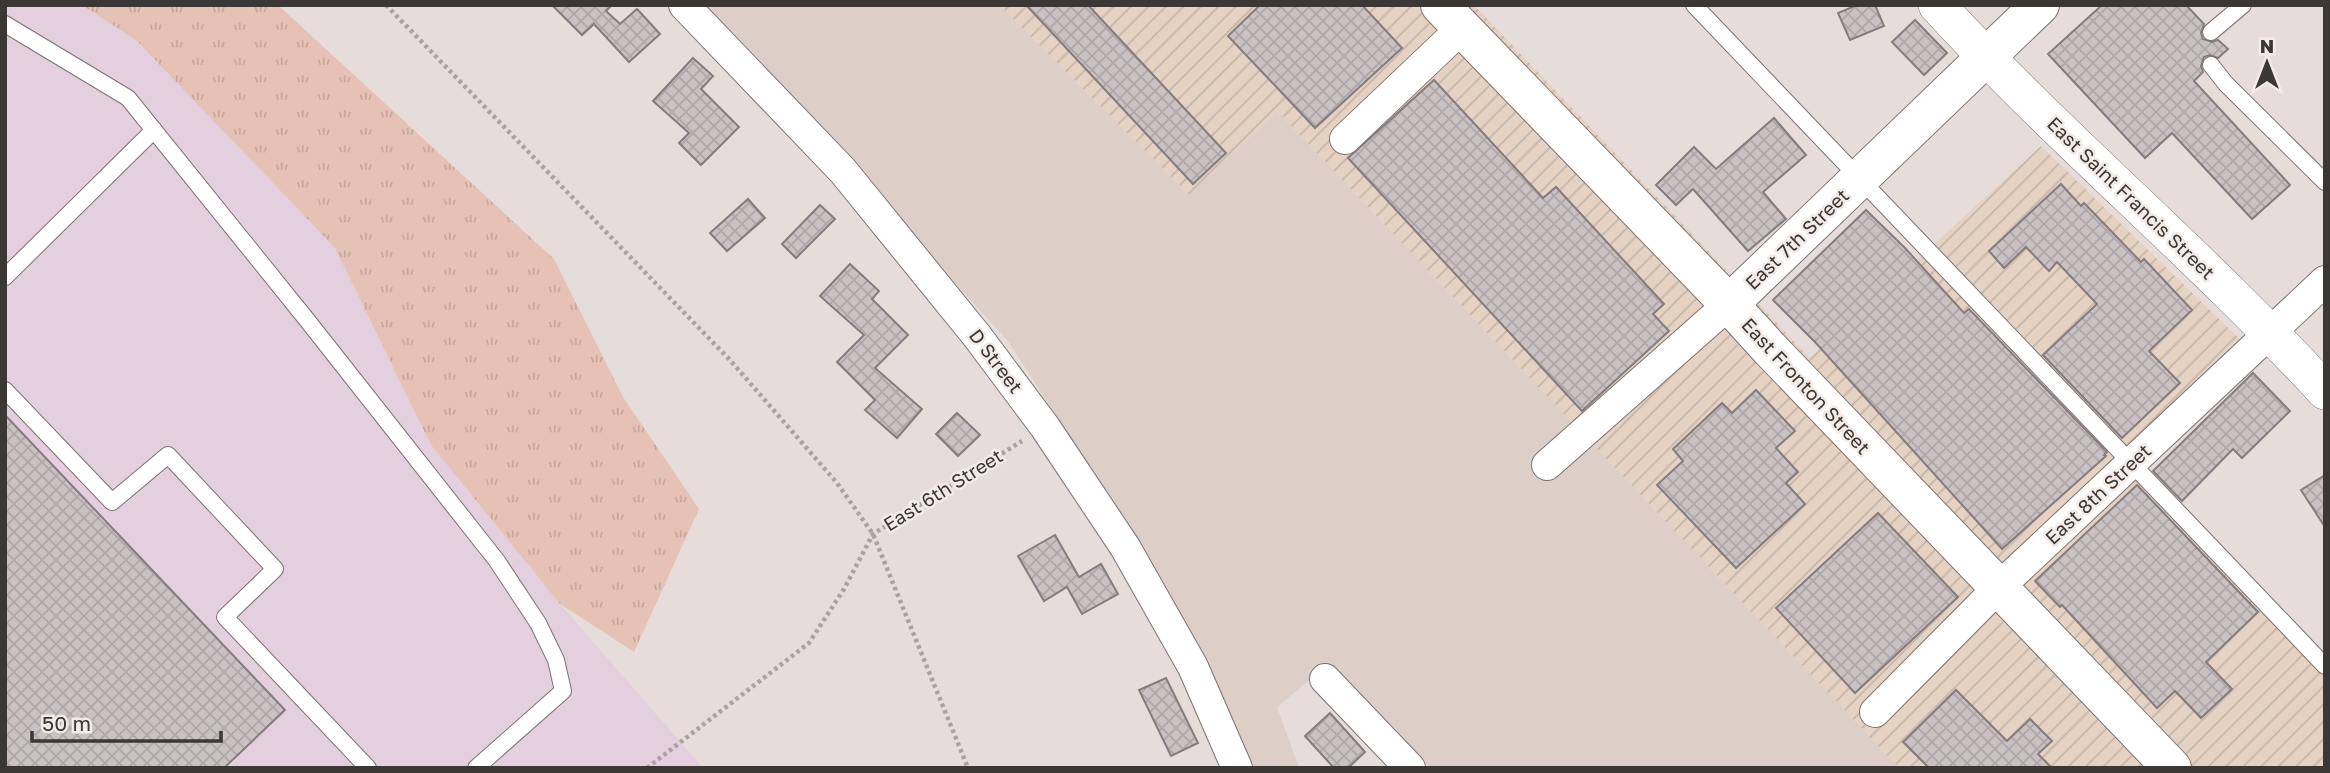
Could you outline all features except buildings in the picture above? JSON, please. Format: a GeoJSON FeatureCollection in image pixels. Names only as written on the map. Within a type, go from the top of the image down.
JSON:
{"type":"FeatureCollection","features":[{"type":"Feature","properties":{"kind":"main road","name":"East 7th Street"},"geometry":{"type":"LineString","coordinates":[[1729,304],[2040,5]]}},
{"type":"Feature","properties":{"kind":"main road","name":"East Fronton Street"},"geometry":{"type":"LineString","coordinates":[[1462,13],[1769,348],[2172,768]]}},
{"type":"Feature","properties":{"kind":"street","name":"D Street"},"geometry":{"type":"LineString","coordinates":[[684,5],[843,170],[977,336],[1045,427],[1125,547],[1193,667],[1237,768]]}},
{"type":"Feature","properties":{"kind":"street","name":"East Saint Francis Street"},"geometry":{"type":"LineString","coordinates":[[1937,5],[1986,58],[2270,332],[2325,391]]}},
{"type":"Feature","properties":{"kind":"street"},"geometry":{"type":"LineString","coordinates":[[1345,139],[1462,13]]}},
{"type":"Feature","properties":{"kind":"street","name":"East 8th Street"},"geometry":{"type":"LineString","coordinates":[[1875,712],[1998,588],[2325,281]]}},
{"type":"Feature","properties":{"kind":"street","name":"East 7th Street"},"geometry":{"type":"LineString","coordinates":[[1547,465],[1729,304]]}},
{"type":"Feature","properties":{"kind":"street"},"geometry":{"type":"LineString","coordinates":[[1325,679],[1410,768]]}},
{"type":"Feature","properties":{"kind":"lane"},"geometry":{"type":"LineString","coordinates":[[1694,5],[2325,666]]}},
{"type":"Feature","properties":{"kind":"lane"},"geometry":{"type":"LineString","coordinates":[[2211,32],[2243,5]]}},
{"type":"Feature","properties":{"kind":"lane"},"geometry":{"type":"LineString","coordinates":[[5,24],[128,98],[493,556],[538,623],[556,660],[563,691],[476,768]]}},
{"type":"Feature","properties":{"kind":"lane"},"geometry":{"type":"LineString","coordinates":[[2211,65],[2226,84],[2325,182]]}},
{"type":"Feature","properties":{"kind":"lane"},"geometry":{"type":"LineString","coordinates":[[5,277],[154,130]]}},
{"type":"Feature","properties":{"kind":"lane"},"geometry":{"type":"LineString","coordinates":[[5,390],[112,502],[167,455],[275,569],[225,617],[368,768]]}},
{"type":"Feature","properties":{"kind":"path"},"geometry":{"type":"LineString","coordinates":[[387,5],[730,360],[837,483],[873,534],[968,768]]}},
{"type":"Feature","properties":{"kind":"path","name":"East 6th Street"},"geometry":{"type":"LineString","coordinates":[[648,768],[809,643],[844,589],[873,534],[1045,427]]}},
{"type":"Feature","properties":{"kind":"shaded area"},"geometry":{"type":"Polygon","coordinates":[[[5,5],[82,5],[137,41],[335,248],[431,445],[560,604],[703,768],[5,768],[5,5]]]}},
{"type":"Feature","properties":{"kind":"shaded area"},"geometry":{"type":"Polygon","coordinates":[[[701,5],[999,5],[1189,195],[1277,111],[1899,768],[1430,768],[1330,663],[1277,707],[1299,768],[1252,768],[1166,588],[1008,341],[701,5]]]}},
{"type":"Feature","properties":{"kind":"shaded area"},"geometry":{"type":"Polygon","coordinates":[[[999,5],[1474,5],[1810,358],[2041,146],[2251,350],[2131,463],[2325,666],[2325,768],[1899,768],[1277,111],[1189,195],[999,5]]]}},
{"type":"Feature","properties":{"kind":"green space"},"geometry":{"type":"Polygon","coordinates":[[[82,5],[278,5],[554,259],[623,397],[699,509],[634,652],[560,604],[431,445],[335,248],[137,41],[82,5]]]}}]}
